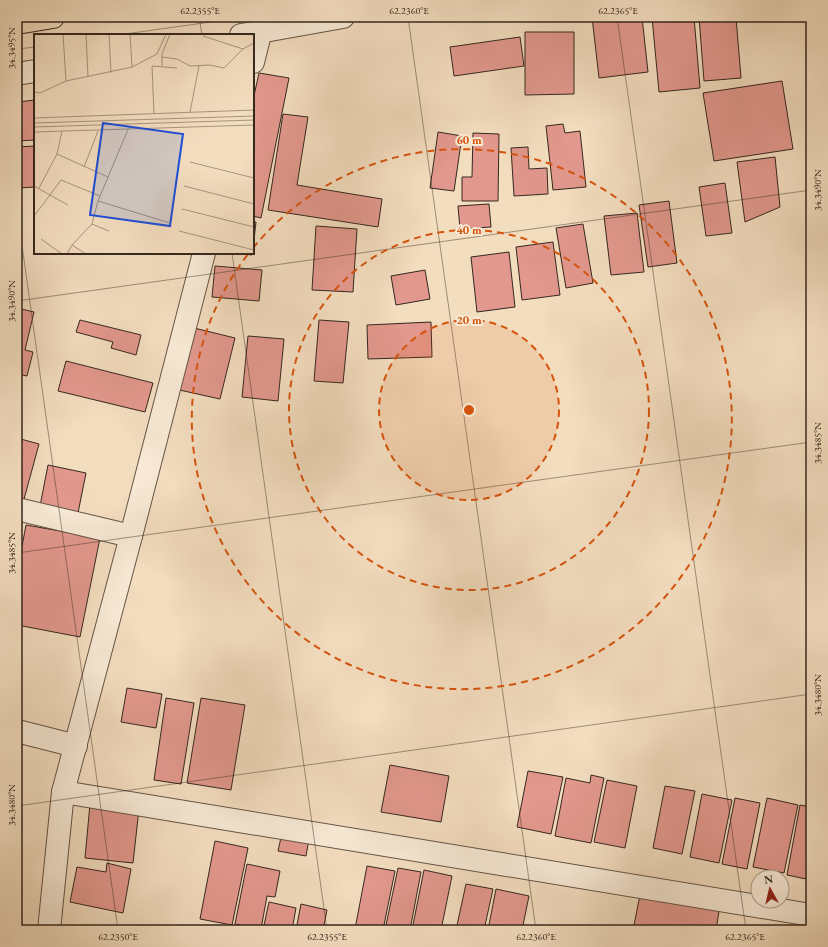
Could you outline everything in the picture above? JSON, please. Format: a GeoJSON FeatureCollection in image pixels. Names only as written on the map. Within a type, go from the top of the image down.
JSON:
{"type":"FeatureCollection","features":[{"type":"Feature","properties":{"kind":"highway"},"geometry":{"type":"LineString","coordinates":[[17,23],[53,17]]}},
{"type":"Feature","properties":{"kind":"street"},"geometry":{"type":"LineString","coordinates":[[254,45],[255,28],[343,17]]}},
{"type":"Feature","properties":{"kind":"street"},"geometry":{"type":"LineString","coordinates":[[17,74],[34,71]]}},
{"type":"Feature","properties":{"kind":"street"},"geometry":{"type":"LineString","coordinates":[[48,930],[63,792],[204,254]]}},
{"type":"Feature","properties":{"kind":"street"},"geometry":{"type":"LineString","coordinates":[[17,509],[131,536]]}},
{"type":"Feature","properties":{"kind":"street"},"geometry":{"type":"LineString","coordinates":[[17,731],[76,746]]}},
{"type":"Feature","properties":{"kind":"street"},"geometry":{"type":"LineString","coordinates":[[63,792],[811,915]]}},
{"type":"Feature","properties":{"kind":"building"},"geometry":{"type":"Polygon","coordinates":[[[592,17],[642,17],[648,72],[599,78],[592,17]]]}},
{"type":"Feature","properties":{"kind":"building"},"geometry":{"type":"Polygon","coordinates":[[[652,17],[694,17],[700,88],[659,92],[652,17]]]}},
{"type":"Feature","properties":{"kind":"building"},"geometry":{"type":"Polygon","coordinates":[[[699,17],[736,17],[741,78],[704,81],[699,17]]]}},
{"type":"Feature","properties":{"kind":"building"},"geometry":{"type":"Polygon","coordinates":[[[525,32],[574,32],[574,94],[525,95],[525,32]]]}},
{"type":"Feature","properties":{"kind":"building"},"geometry":{"type":"Polygon","coordinates":[[[520,37],[524,66],[454,76],[450,47],[520,37]]]}},
{"type":"Feature","properties":{"kind":"building"},"geometry":{"type":"Polygon","coordinates":[[[259,73],[289,78],[261,218],[254,216],[254,96],[259,73]]]}},
{"type":"Feature","properties":{"kind":"building"},"geometry":{"type":"Polygon","coordinates":[[[782,81],[793,149],[714,161],[703,93],[782,81]]]}},
{"type":"Feature","properties":{"kind":"building"},"geometry":{"type":"Polygon","coordinates":[[[34,100],[34,140],[17,141],[17,102],[34,100]]]}},
{"type":"Feature","properties":{"kind":"building"},"geometry":{"type":"Polygon","coordinates":[[[283,114],[308,117],[297,185],[382,199],[378,227],[268,210],[283,114]]]}},
{"type":"Feature","properties":{"kind":"building"},"geometry":{"type":"Polygon","coordinates":[[[563,124],[565,133],[580,131],[586,187],[553,190],[546,126],[563,124]]]}},
{"type":"Feature","properties":{"kind":"building"},"geometry":{"type":"Polygon","coordinates":[[[438,132],[462,136],[454,191],[430,188],[438,132]]]}},
{"type":"Feature","properties":{"kind":"building"},"geometry":{"type":"Polygon","coordinates":[[[473,133],[499,134],[498,201],[462,201],[462,177],[472,177],[473,133]]]}},
{"type":"Feature","properties":{"kind":"building"},"geometry":{"type":"Polygon","coordinates":[[[34,146],[34,187],[17,188],[17,147],[34,146]]]}},
{"type":"Feature","properties":{"kind":"building"},"geometry":{"type":"Polygon","coordinates":[[[528,147],[529,169],[547,168],[548,194],[514,196],[511,148],[528,147]]]}},
{"type":"Feature","properties":{"kind":"building"},"geometry":{"type":"Polygon","coordinates":[[[775,157],[780,207],[745,222],[737,162],[775,157]]]}},
{"type":"Feature","properties":{"kind":"building"},"geometry":{"type":"Polygon","coordinates":[[[725,183],[732,233],[706,236],[699,187],[725,183]]]}},
{"type":"Feature","properties":{"kind":"building"},"geometry":{"type":"Polygon","coordinates":[[[669,201],[677,263],[648,267],[639,205],[669,201]]]}},
{"type":"Feature","properties":{"kind":"building"},"geometry":{"type":"Polygon","coordinates":[[[489,204],[491,227],[460,229],[458,206],[489,204]]]}},
{"type":"Feature","properties":{"kind":"building"},"geometry":{"type":"Polygon","coordinates":[[[637,213],[644,272],[611,275],[604,216],[637,213]]]}},
{"type":"Feature","properties":{"kind":"building"},"geometry":{"type":"Polygon","coordinates":[[[254,222],[256,222],[254,240],[254,222]]]}},
{"type":"Feature","properties":{"kind":"building"},"geometry":{"type":"Polygon","coordinates":[[[583,224],[593,283],[566,288],[556,228],[583,224]]]}},
{"type":"Feature","properties":{"kind":"building"},"geometry":{"type":"Polygon","coordinates":[[[316,226],[357,229],[353,292],[312,290],[316,226]]]}},
{"type":"Feature","properties":{"kind":"building"},"geometry":{"type":"Polygon","coordinates":[[[553,242],[560,295],[522,300],[516,247],[553,242]]]}},
{"type":"Feature","properties":{"kind":"building"},"geometry":{"type":"Polygon","coordinates":[[[509,252],[515,307],[477,312],[471,257],[509,252]]]}},
{"type":"Feature","properties":{"kind":"building"},"geometry":{"type":"Polygon","coordinates":[[[215,266],[262,270],[259,301],[212,297],[215,266]]]}},
{"type":"Feature","properties":{"kind":"building"},"geometry":{"type":"Polygon","coordinates":[[[425,270],[430,299],[396,305],[391,276],[425,270]]]}},
{"type":"Feature","properties":{"kind":"building"},"geometry":{"type":"Polygon","coordinates":[[[17,308],[34,312],[25,350],[33,352],[27,376],[17,374],[17,308]]]}},
{"type":"Feature","properties":{"kind":"building"},"geometry":{"type":"Polygon","coordinates":[[[80,320],[141,335],[136,355],[111,348],[113,342],[76,332],[80,320]]]}},
{"type":"Feature","properties":{"kind":"building"},"geometry":{"type":"Polygon","coordinates":[[[319,320],[349,322],[343,383],[314,381],[319,320]]]}},
{"type":"Feature","properties":{"kind":"building"},"geometry":{"type":"Polygon","coordinates":[[[431,322],[432,357],[368,359],[367,325],[431,322]]]}},
{"type":"Feature","properties":{"kind":"building"},"geometry":{"type":"Polygon","coordinates":[[[190,327],[235,338],[220,399],[175,389],[190,327]]]}},
{"type":"Feature","properties":{"kind":"building"},"geometry":{"type":"Polygon","coordinates":[[[248,336],[284,339],[278,401],[242,397],[248,336]]]}},
{"type":"Feature","properties":{"kind":"building"},"geometry":{"type":"Polygon","coordinates":[[[66,361],[153,383],[145,412],[58,391],[66,361]]]}},
{"type":"Feature","properties":{"kind":"building"},"geometry":{"type":"Polygon","coordinates":[[[17,438],[39,444],[23,503],[17,501],[17,438]]]}},
{"type":"Feature","properties":{"kind":"building"},"geometry":{"type":"Polygon","coordinates":[[[48,465],[86,473],[78,513],[40,506],[48,465]]]}},
{"type":"Feature","properties":{"kind":"building"},"geometry":{"type":"Polygon","coordinates":[[[26,525],[100,538],[80,637],[17,625],[17,573],[26,525]]]}},
{"type":"Feature","properties":{"kind":"building"},"geometry":{"type":"Polygon","coordinates":[[[127,688],[162,694],[156,728],[121,722],[127,688]]]}},
{"type":"Feature","properties":{"kind":"building"},"geometry":{"type":"Polygon","coordinates":[[[166,698],[194,703],[181,784],[154,780],[166,698]]]}},
{"type":"Feature","properties":{"kind":"building"},"geometry":{"type":"Polygon","coordinates":[[[201,698],[245,705],[231,790],[187,783],[201,698]]]}},
{"type":"Feature","properties":{"kind":"building"},"geometry":{"type":"Polygon","coordinates":[[[390,765],[449,776],[441,822],[381,812],[390,765]]]}},
{"type":"Feature","properties":{"kind":"building"},"geometry":{"type":"Polygon","coordinates":[[[528,771],[563,777],[551,834],[517,827],[528,771]]]}},
{"type":"Feature","properties":{"kind":"building"},"geometry":{"type":"Polygon","coordinates":[[[591,775],[604,778],[591,843],[555,836],[566,778],[590,783],[591,775]]]}},
{"type":"Feature","properties":{"kind":"building"},"geometry":{"type":"Polygon","coordinates":[[[607,780],[637,786],[625,848],[594,842],[607,780]]]}},
{"type":"Feature","properties":{"kind":"building"},"geometry":{"type":"Polygon","coordinates":[[[665,786],[695,791],[682,854],[653,848],[665,786]]]}},
{"type":"Feature","properties":{"kind":"building"},"geometry":{"type":"Polygon","coordinates":[[[702,794],[732,800],[719,863],[690,857],[702,794]]]}},
{"type":"Feature","properties":{"kind":"building"},"geometry":{"type":"Polygon","coordinates":[[[735,798],[760,803],[747,869],[722,864],[735,798]]]}},
{"type":"Feature","properties":{"kind":"building"},"geometry":{"type":"Polygon","coordinates":[[[767,798],[798,805],[785,869],[763,869],[753,867],[767,798]]]}},
{"type":"Feature","properties":{"kind":"building"},"geometry":{"type":"Polygon","coordinates":[[[90,804],[139,809],[133,863],[85,858],[90,804]]]}},
{"type":"Feature","properties":{"kind":"building"},"geometry":{"type":"Polygon","coordinates":[[[800,805],[811,807],[811,880],[790,876],[790,869],[788,869],[800,805]]]}},
{"type":"Feature","properties":{"kind":"building"},"geometry":{"type":"Polygon","coordinates":[[[282,833],[309,839],[306,856],[278,851],[282,833]]]}},
{"type":"Feature","properties":{"kind":"building"},"geometry":{"type":"Polygon","coordinates":[[[215,841],[248,848],[232,925],[200,919],[215,841]]]}},
{"type":"Feature","properties":{"kind":"building"},"geometry":{"type":"Polygon","coordinates":[[[107,863],[131,869],[123,913],[70,902],[77,867],[106,872],[107,863]]]}},
{"type":"Feature","properties":{"kind":"building"},"geometry":{"type":"Polygon","coordinates":[[[247,864],[280,871],[275,897],[267,896],[261,929],[235,924],[247,864]]]}},
{"type":"Feature","properties":{"kind":"building"},"geometry":{"type":"Polygon","coordinates":[[[367,866],[395,871],[383,930],[355,929],[367,866]]]}},
{"type":"Feature","properties":{"kind":"building"},"geometry":{"type":"Polygon","coordinates":[[[398,868],[421,872],[410,930],[385,930],[398,868]]]}},
{"type":"Feature","properties":{"kind":"building"},"geometry":{"type":"Polygon","coordinates":[[[424,870],[452,876],[441,930],[412,930],[424,870]]]}},
{"type":"Feature","properties":{"kind":"building"},"geometry":{"type":"Polygon","coordinates":[[[466,884],[493,889],[484,930],[456,930],[466,884]]]}},
{"type":"Feature","properties":{"kind":"building"},"geometry":{"type":"Polygon","coordinates":[[[496,889],[529,896],[522,930],[488,930],[496,889]]]}},
{"type":"Feature","properties":{"kind":"building"},"geometry":{"type":"Polygon","coordinates":[[[641,890],[720,905],[716,930],[633,930],[641,890]]]}},
{"type":"Feature","properties":{"kind":"building"},"geometry":{"type":"Polygon","coordinates":[[[269,902],[296,908],[292,930],[263,930],[269,902]]]}},
{"type":"Feature","properties":{"kind":"building"},"geometry":{"type":"Polygon","coordinates":[[[301,904],[327,910],[323,930],[296,930],[301,904]]]}},
{"type":"Feature","properties":{"kind":"building"},"geometry":{"type":"Polygon","coordinates":[[[802,921],[811,922],[811,930],[800,930],[802,921]]]}}]}
